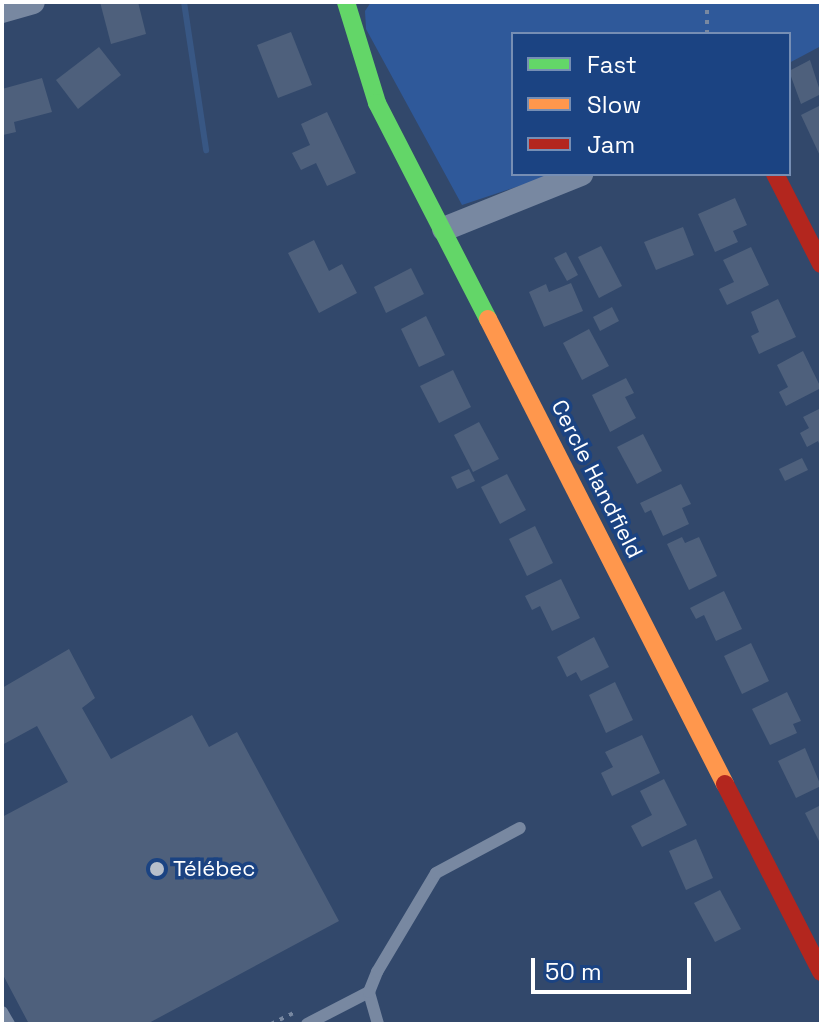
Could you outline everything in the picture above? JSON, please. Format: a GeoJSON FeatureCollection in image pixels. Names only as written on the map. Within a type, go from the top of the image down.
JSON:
{"type":"FeatureCollection","features":[{"type":"Feature","properties":{"kind":"street"},"geometry":{"type":"LineString","coordinates":[[2,11],[33,2]]}},
{"type":"Feature","properties":{"kind":"street","name":"Cercle Handfield"},"geometry":{"type":"LineString","coordinates":[[346,2],[362,68],[821,972]]}},
{"type":"Feature","properties":{"kind":"street"},"geometry":{"type":"LineString","coordinates":[[444,229],[576,176]]}},
{"type":"Feature","properties":{"kind":"street"},"geometry":{"type":"LineString","coordinates":[[776,176],[821,264]]}},
{"type":"Feature","properties":{"kind":"lane"},"geometry":{"type":"LineString","coordinates":[[307,1024],[369,992],[436,873],[520,828]]}},
{"type":"Feature","properties":{"kind":"lane"},"geometry":{"type":"LineString","coordinates":[[369,992],[378,1024]]}},
{"type":"Feature","properties":{"kind":"lane"},"geometry":{"type":"LineString","coordinates":[[2,1012],[9,1024]]}},
{"type":"Feature","properties":{"kind":"path"},"geometry":{"type":"LineString","coordinates":[[707,2],[707,32]]}},
{"type":"Feature","properties":{"kind":"shaded area"},"geometry":{"type":"Polygon","coordinates":[[[371,2],[821,2],[821,46],[791,62],[791,32],[511,32],[511,176],[549,176],[462,205],[366,29],[365,11],[371,2]]]}},
{"type":"Feature","properties":{"kind":"building"},"geometry":{"type":"Polygon","coordinates":[[[100,2],[138,2],[146,34],[111,44],[100,2]]]}},
{"type":"Feature","properties":{"kind":"building"},"geometry":{"type":"Polygon","coordinates":[[[291,32],[312,85],[278,98],[257,45],[291,32]]]}},
{"type":"Feature","properties":{"kind":"building"},"geometry":{"type":"Polygon","coordinates":[[[99,47],[121,75],[78,109],[56,80],[99,47]]]}},
{"type":"Feature","properties":{"kind":"building"},"geometry":{"type":"Polygon","coordinates":[[[810,60],[821,94],[801,104],[791,70],[810,60]]]}},
{"type":"Feature","properties":{"kind":"building"},"geometry":{"type":"Polygon","coordinates":[[[42,78],[52,112],[14,122],[16,132],[3,135],[2,89],[42,78]]]}},
{"type":"Feature","properties":{"kind":"building"},"geometry":{"type":"Polygon","coordinates":[[[821,105],[821,158],[801,115],[821,105]]]}},
{"type":"Feature","properties":{"kind":"building"},"geometry":{"type":"Polygon","coordinates":[[[327,112],[356,173],[327,186],[316,163],[301,170],[292,153],[310,145],[301,124],[327,112]]]}},
{"type":"Feature","properties":{"kind":"building"},"geometry":{"type":"Polygon","coordinates":[[[735,198],[747,225],[733,231],[738,242],[715,252],[698,214],[735,198]]]}},
{"type":"Feature","properties":{"kind":"building"},"geometry":{"type":"Polygon","coordinates":[[[683,227],[694,255],[656,270],[644,242],[683,227]]]}},
{"type":"Feature","properties":{"kind":"building"},"geometry":{"type":"Polygon","coordinates":[[[314,240],[329,271],[342,264],[357,293],[319,313],[288,253],[314,240]]]}},
{"type":"Feature","properties":{"kind":"building"},"geometry":{"type":"Polygon","coordinates":[[[601,246],[622,286],[599,298],[578,257],[601,246]]]}},
{"type":"Feature","properties":{"kind":"building"},"geometry":{"type":"Polygon","coordinates":[[[751,247],[769,285],[727,305],[719,289],[734,282],[723,260],[751,247]]]}},
{"type":"Feature","properties":{"kind":"building"},"geometry":{"type":"Polygon","coordinates":[[[566,252],[578,275],[567,281],[554,258],[566,252]]]}},
{"type":"Feature","properties":{"kind":"building"},"geometry":{"type":"Polygon","coordinates":[[[411,268],[424,294],[386,313],[374,287],[411,268]]]}},
{"type":"Feature","properties":{"kind":"building"},"geometry":{"type":"Polygon","coordinates":[[[571,283],[583,311],[544,327],[529,292],[546,284],[549,292],[571,283]]]}},
{"type":"Feature","properties":{"kind":"building"},"geometry":{"type":"Polygon","coordinates":[[[778,299],[796,337],[759,354],[751,336],[759,332],[751,312],[778,299]]]}},
{"type":"Feature","properties":{"kind":"building"},"geometry":{"type":"Polygon","coordinates":[[[612,307],[619,321],[600,331],[593,317],[612,307]]]}},
{"type":"Feature","properties":{"kind":"building"},"geometry":{"type":"Polygon","coordinates":[[[426,316],[445,355],[419,367],[401,329],[426,316]]]}},
{"type":"Feature","properties":{"kind":"building"},"geometry":{"type":"Polygon","coordinates":[[[589,329],[609,366],[582,380],[563,343],[589,329]]]}},
{"type":"Feature","properties":{"kind":"building"},"geometry":{"type":"Polygon","coordinates":[[[803,351],[821,388],[786,406],[779,392],[788,387],[777,365],[803,351]]]}},
{"type":"Feature","properties":{"kind":"building"},"geometry":{"type":"Polygon","coordinates":[[[453,370],[471,407],[439,423],[420,386],[453,370]]]}},
{"type":"Feature","properties":{"kind":"building"},"geometry":{"type":"Polygon","coordinates":[[[626,378],[634,393],[625,397],[636,418],[610,432],[592,395],[626,378]]]}},
{"type":"Feature","properties":{"kind":"building"},"geometry":{"type":"Polygon","coordinates":[[[821,408],[821,448],[818,441],[807,447],[800,433],[809,428],[803,417],[821,408]]]}},
{"type":"Feature","properties":{"kind":"building"},"geometry":{"type":"Polygon","coordinates":[[[479,422],[499,459],[473,472],[454,435],[479,422]]]}},
{"type":"Feature","properties":{"kind":"building"},"geometry":{"type":"Polygon","coordinates":[[[643,434],[662,471],[637,484],[617,447],[643,434]]]}},
{"type":"Feature","properties":{"kind":"building"},"geometry":{"type":"Polygon","coordinates":[[[802,458],[808,470],[785,481],[779,469],[802,458]]]}},
{"type":"Feature","properties":{"kind":"building"},"geometry":{"type":"Polygon","coordinates":[[[469,469],[475,481],[457,489],[451,477],[469,469]]]}},
{"type":"Feature","properties":{"kind":"building"},"geometry":{"type":"Polygon","coordinates":[[[507,474],[526,510],[500,524],[481,487],[507,474]]]}},
{"type":"Feature","properties":{"kind":"building"},"geometry":{"type":"Polygon","coordinates":[[[681,484],[691,504],[682,508],[689,524],[663,536],[651,510],[645,513],[640,503],[681,484]]]}},
{"type":"Feature","properties":{"kind":"building"},"geometry":{"type":"Polygon","coordinates":[[[535,526],[553,563],[527,576],[509,539],[535,526]]]}},
{"type":"Feature","properties":{"kind":"building"},"geometry":{"type":"Polygon","coordinates":[[[682,537],[685,543],[699,537],[717,576],[689,590],[667,544],[682,537]]]}},
{"type":"Feature","properties":{"kind":"building"},"geometry":{"type":"Polygon","coordinates":[[[561,579],[580,618],[552,631],[540,606],[532,610],[525,596],[561,579]]]}},
{"type":"Feature","properties":{"kind":"building"},"geometry":{"type":"Polygon","coordinates":[[[724,591],[742,629],[716,641],[704,615],[696,619],[690,608],[724,591]]]}},
{"type":"Feature","properties":{"kind":"building"},"geometry":{"type":"Polygon","coordinates":[[[594,637],[609,667],[581,681],[576,672],[567,677],[557,657],[594,637]]]}},
{"type":"Feature","properties":{"kind":"building"},"geometry":{"type":"Polygon","coordinates":[[[751,643],[769,681],[742,694],[724,656],[751,643]]]}},
{"type":"Feature","properties":{"kind":"building","name":"Télébec"},"geometry":{"type":"Polygon","coordinates":[[[69,649],[95,698],[82,708],[111,759],[192,715],[209,747],[237,732],[339,921],[147,1024],[29,1024],[2,973],[2,817],[68,782],[37,726],[2,745],[2,688],[69,649]]]}},
{"type":"Feature","properties":{"kind":"building"},"geometry":{"type":"Polygon","coordinates":[[[615,682],[633,720],[606,733],[589,695],[615,682]]]}},
{"type":"Feature","properties":{"kind":"building"},"geometry":{"type":"Polygon","coordinates":[[[787,692],[801,721],[793,724],[797,733],[770,745],[752,709],[787,692]]]}},
{"type":"Feature","properties":{"kind":"building"},"geometry":{"type":"Polygon","coordinates":[[[642,735],[660,773],[612,796],[601,773],[613,767],[605,752],[642,735]]]}},
{"type":"Feature","properties":{"kind":"building"},"geometry":{"type":"Polygon","coordinates":[[[805,748],[821,786],[796,798],[778,761],[805,748]]]}},
{"type":"Feature","properties":{"kind":"building"},"geometry":{"type":"Polygon","coordinates":[[[664,779],[687,825],[642,847],[631,826],[652,815],[640,791],[664,779]]]}},
{"type":"Feature","properties":{"kind":"building"},"geometry":{"type":"Polygon","coordinates":[[[821,805],[821,845],[805,813],[821,805]]]}},
{"type":"Feature","properties":{"kind":"building"},"geometry":{"type":"Polygon","coordinates":[[[696,839],[713,878],[686,890],[669,851],[696,839]]]}},
{"type":"Feature","properties":{"kind":"building"},"geometry":{"type":"Polygon","coordinates":[[[720,890],[741,929],[715,942],[694,903],[720,890]]]}},
{"type":"Feature","properties":{"kind":"waterway"},"geometry":{"type":"LineString","coordinates":[[184,2],[206,150]]}},
{"type":"Feature","properties":{"kind":"traffic: fast"},"geometry":{"type":"LineString","coordinates":[[346,2],[377,103],[488,319]]}},
{"type":"Feature","properties":{"kind":"traffic: slow"},"geometry":{"type":"LineString","coordinates":[[488,319],[725,784]]}},
{"type":"Feature","properties":{"kind":"traffic: jam"},"geometry":{"type":"LineString","coordinates":[[776,176],[821,264]]}},
{"type":"Feature","properties":{"kind":"traffic: jam"},"geometry":{"type":"LineString","coordinates":[[725,784],[821,972]]}},
{"type":"Feature","properties":{"kind":"place","name":"Télébec"},"geometry":{"type":"Point","coordinates":[157,869]}}]}
